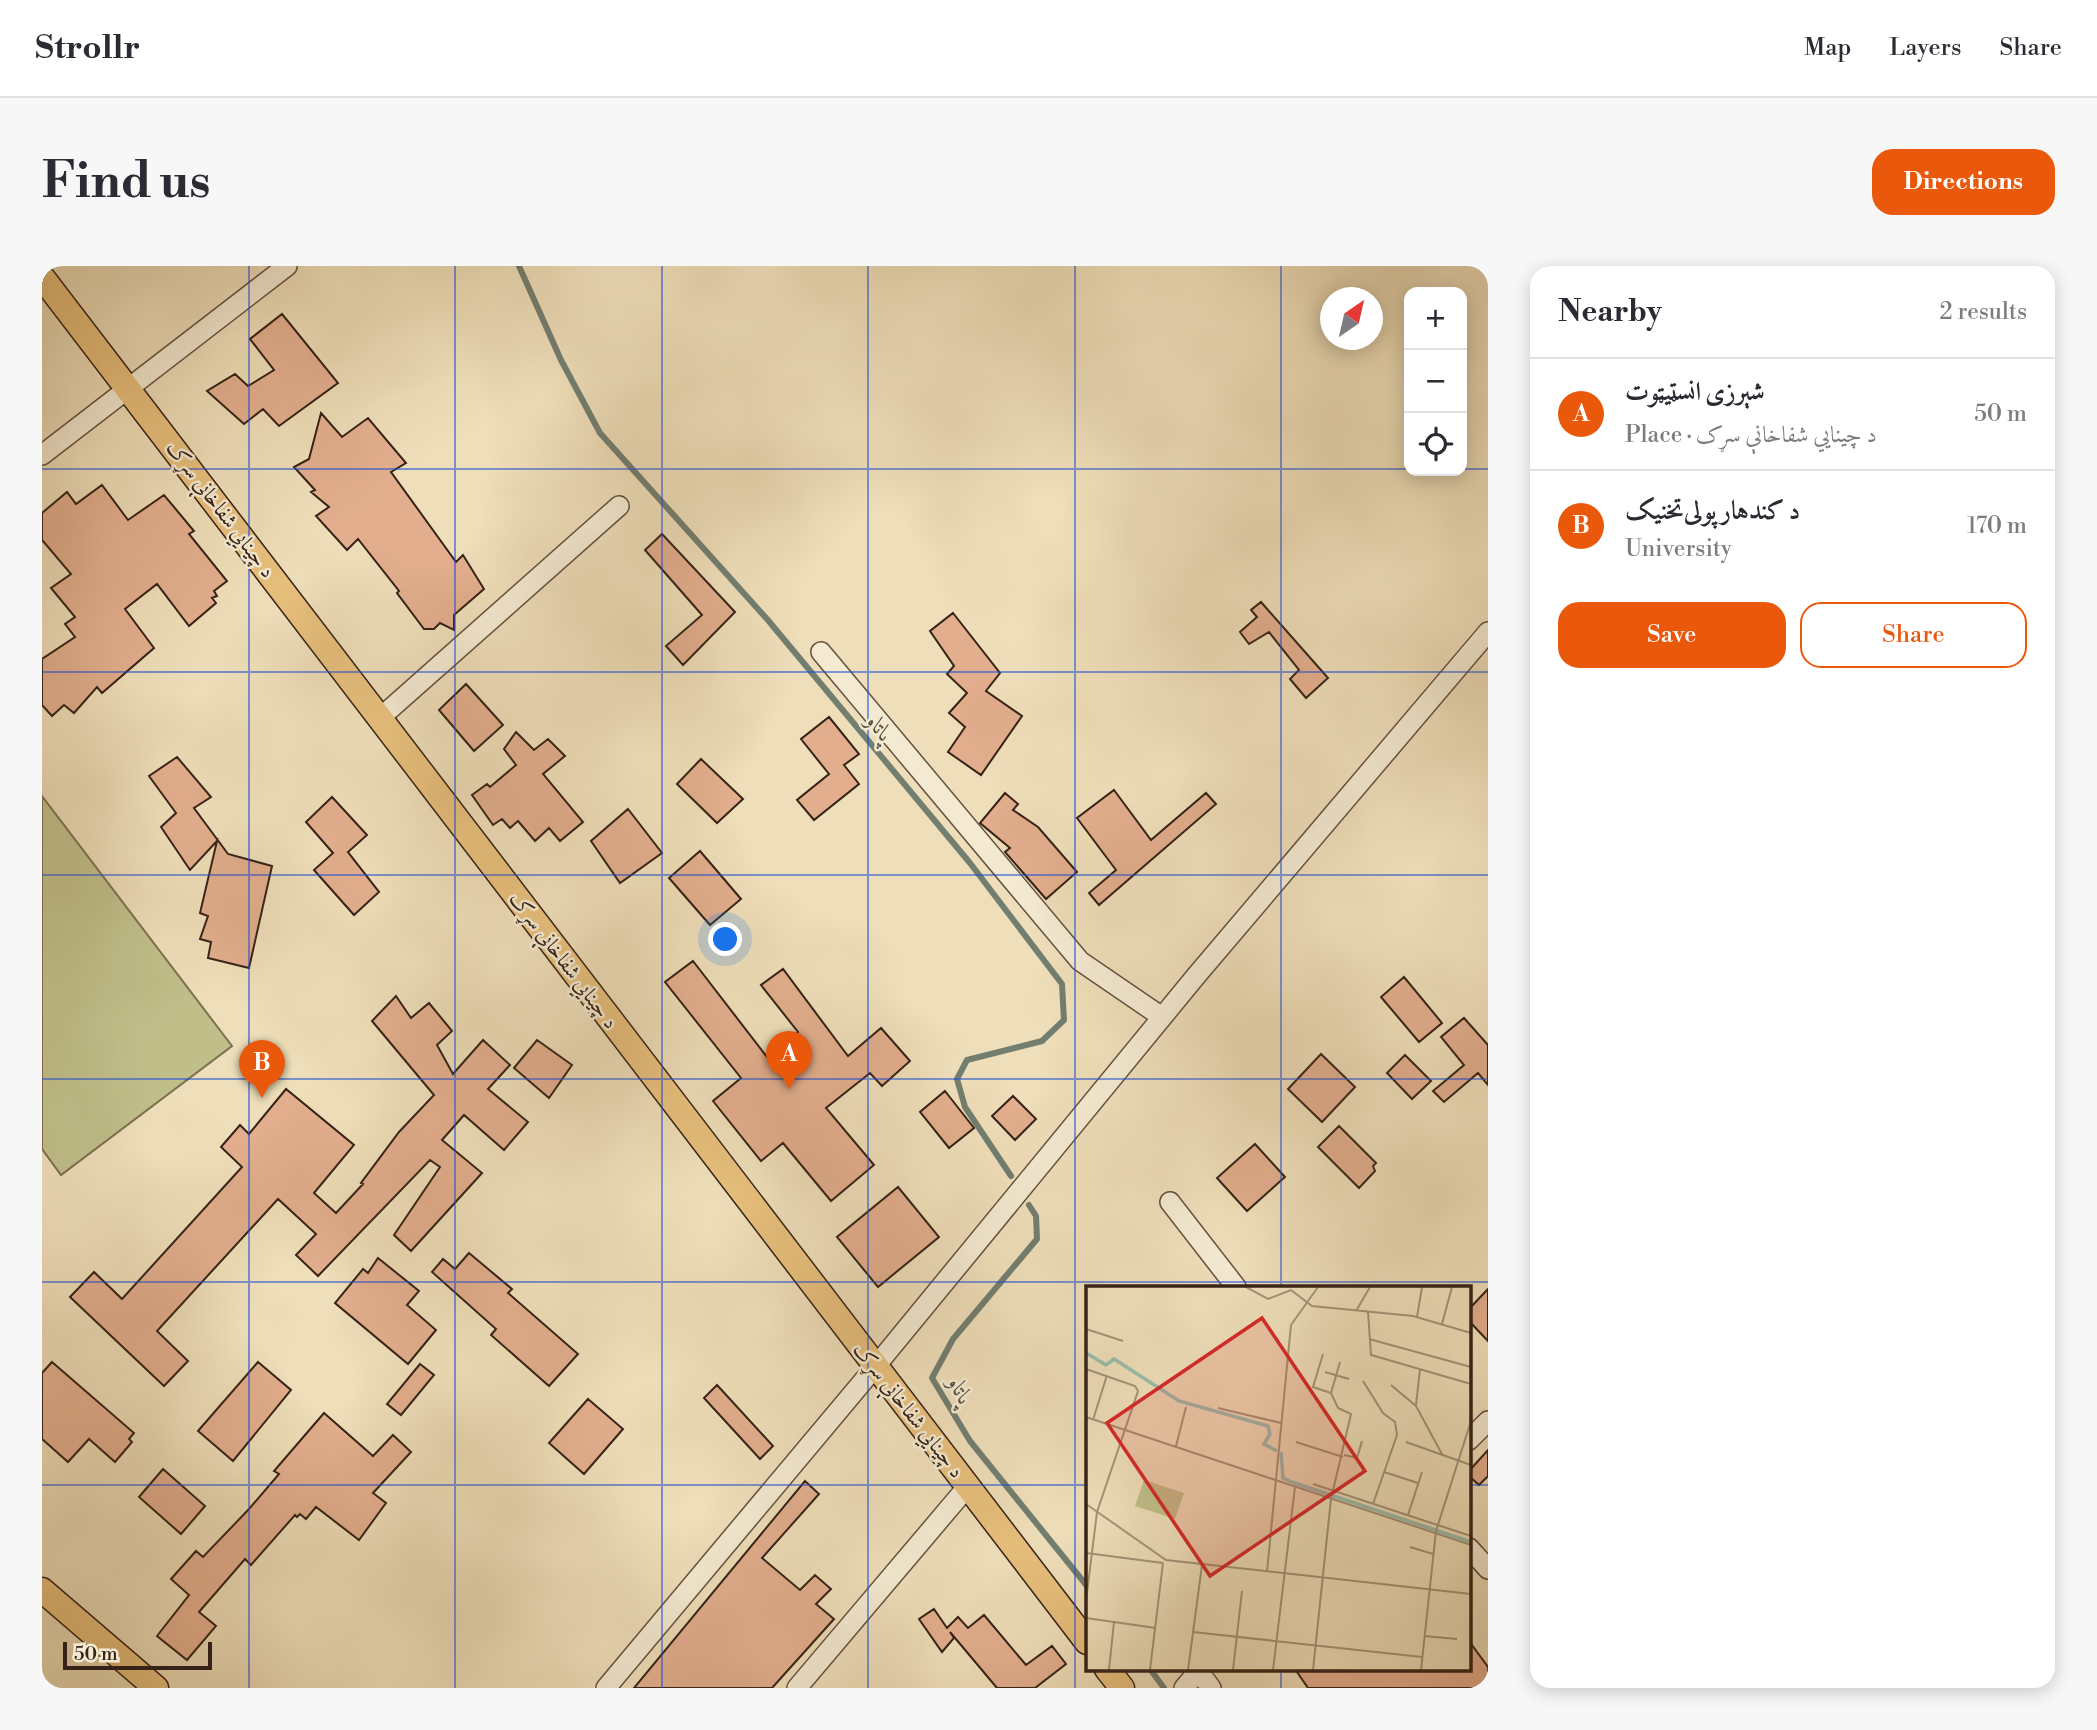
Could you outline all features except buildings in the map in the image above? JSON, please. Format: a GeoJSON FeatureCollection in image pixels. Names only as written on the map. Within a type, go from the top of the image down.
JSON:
{"type":"FeatureCollection","features":[{"type":"Feature","properties":{"kind":"main road","name":"د چينايي شفاخانې سړک"},"geometry":{"type":"LineString","coordinates":[[42,277],[1086,1641]]}},
{"type":"Feature","properties":{"kind":"main road"},"geometry":{"type":"LineString","coordinates":[[42,1590],[156,1688]]}},
{"type":"Feature","properties":{"kind":"main road"},"geometry":{"type":"LineString","coordinates":[[1108,1670],[1122,1688]]}},
{"type":"Feature","properties":{"kind":"street"},"geometry":{"type":"LineString","coordinates":[[42,455],[287,266]]}},
{"type":"Feature","properties":{"kind":"street"},"geometry":{"type":"LineString","coordinates":[[380,718],[619,506]]}},
{"type":"Feature","properties":{"kind":"street"},"geometry":{"type":"LineString","coordinates":[[606,1688],[875,1367],[1162,1017],[1488,632]]}},
{"type":"Feature","properties":{"kind":"street"},"geometry":{"type":"LineString","coordinates":[[821,652],[1080,961],[1162,1017]]}},
{"type":"Feature","properties":{"kind":"street"},"geometry":{"type":"LineString","coordinates":[[1170,1202],[1235,1286]]}},
{"type":"Feature","properties":{"kind":"street"},"geometry":{"type":"LineString","coordinates":[[1470,1439],[1488,1421]]}},
{"type":"Feature","properties":{"kind":"street"},"geometry":{"type":"LineString","coordinates":[[797,1688],[968,1486]]}},
{"type":"Feature","properties":{"kind":"street"},"geometry":{"type":"LineString","coordinates":[[1470,1549],[1488,1569]]}},
{"type":"Feature","properties":{"kind":"street"},"geometry":{"type":"LineString","coordinates":[[1193,1676],[1212,1688]]}},
{"type":"Feature","properties":{"kind":"shaded area"},"geometry":{"type":"Polygon","coordinates":[[[42,796],[232,1046],[61,1175],[42,1149],[42,796]]]}},
{"type":"Feature","properties":{"kind":"waterway","name":"پاتاو"},"geometry":{"type":"LineString","coordinates":[[519,266],[561,360],[600,433],[767,619],[970,863],[1062,984],[1064,1020],[1042,1041],[967,1060],[957,1079],[965,1107],[1011,1176]]}},
{"type":"Feature","properties":{"kind":"waterway","name":"پاتاو"},"geometry":{"type":"LineString","coordinates":[[1029,1205],[1036,1216],[1037,1239],[953,1339],[932,1378],[970,1441],[1086,1585]]}},
{"type":"Feature","properties":{"kind":"waterway","name":"پاتاو"},"geometry":{"type":"LineString","coordinates":[[1151,1670],[1164,1688]]}},
{"type":"Feature","properties":{"kind":"place","name":"شېرزی انسټيټوت"},"geometry":{"type":"Point","coordinates":[789,1089]}},
{"type":"Feature","properties":{"kind":"place","name":"د کندهار پولی‌تخنیک"},"geometry":{"type":"Point","coordinates":[262,1098]}}]}
